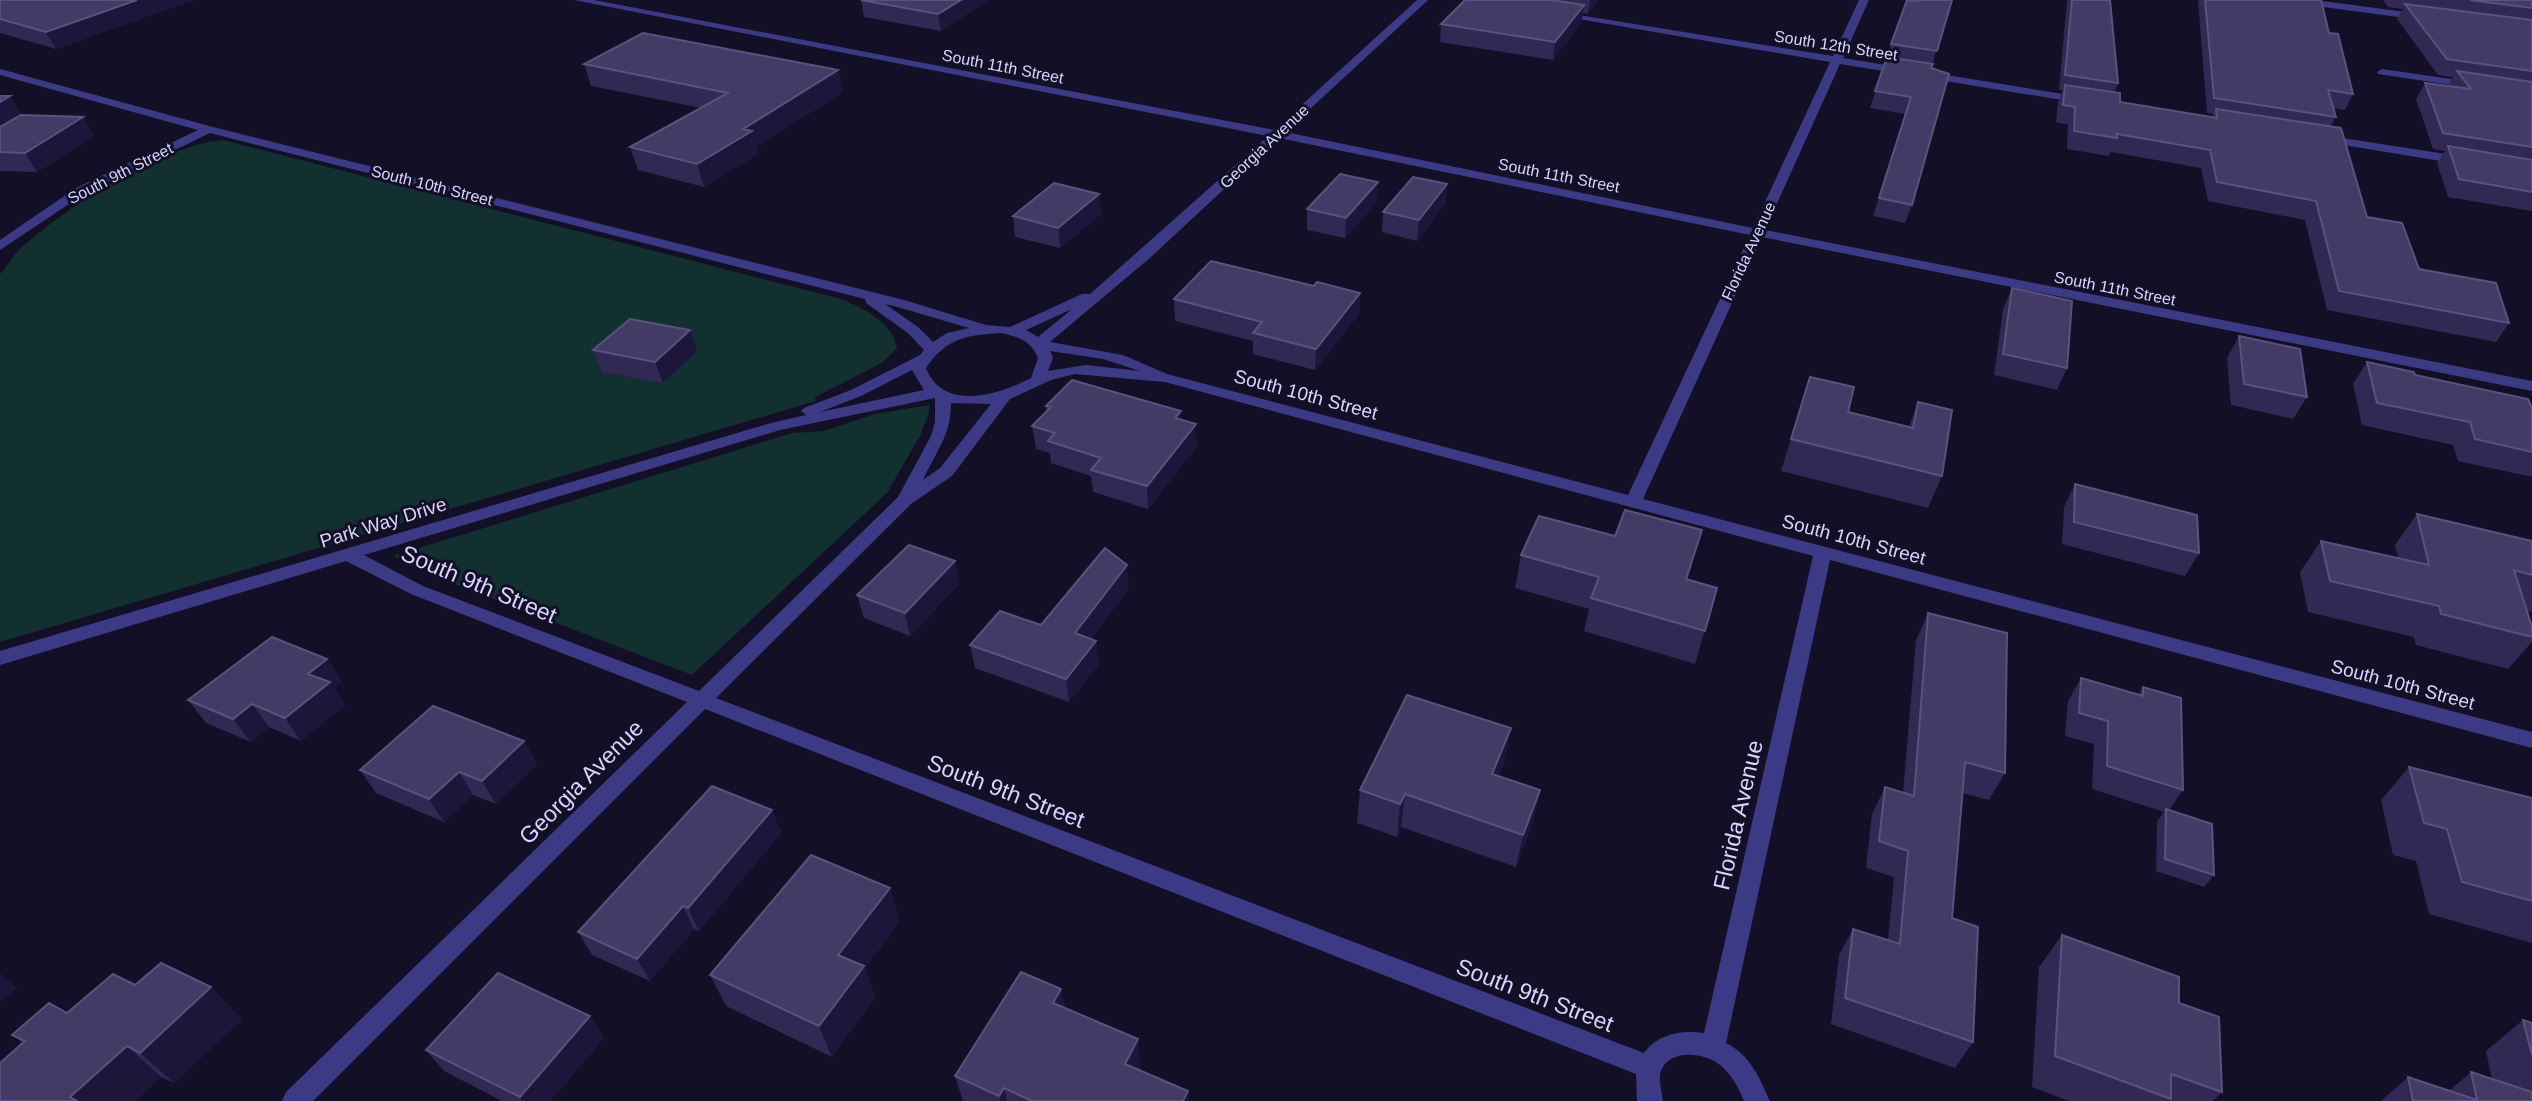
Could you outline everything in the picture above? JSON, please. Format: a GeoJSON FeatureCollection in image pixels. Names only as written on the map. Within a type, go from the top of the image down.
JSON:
{"type":"FeatureCollection","features":[{"type":"Feature","properties":{"kind":"street","name":"South 11th Street"},"geometry":{"type":"LineString","coordinates":[[579,0],[1278,135],[1980,278],[2532,386]]}},
{"type":"Feature","properties":{"kind":"street"},"geometry":{"type":"LineString","coordinates":[[634,11],[657,0]]}},
{"type":"Feature","properties":{"kind":"street","name":"Georgia Avenue"},"geometry":{"type":"LineString","coordinates":[[1041,344],[1146,254],[1423,0]]}},
{"type":"Feature","properties":{"kind":"street","name":"Florida Avenue"},"geometry":{"type":"LineString","coordinates":[[1633,503],[1864,0]]}},
{"type":"Feature","properties":{"kind":"street"},"geometry":{"type":"LineString","coordinates":[[2293,0],[2439,19]]}},
{"type":"Feature","properties":{"kind":"street","name":"South 12th Street"},"geometry":{"type":"LineString","coordinates":[[1549,13],[2095,102]]}},
{"type":"Feature","properties":{"kind":"street","name":"South 10th Street"},"geometry":{"type":"LineString","coordinates":[[0,72],[209,129],[991,328]]}},
{"type":"Feature","properties":{"kind":"street"},"geometry":{"type":"LineString","coordinates":[[2382,72],[2491,88]]}},
{"type":"Feature","properties":{"kind":"street","name":"South 9th Street"},"geometry":{"type":"LineString","coordinates":[[0,246],[80,191],[209,129]]}},
{"type":"Feature","properties":{"kind":"street"},"geometry":{"type":"LineString","coordinates":[[2314,137],[2477,163]]}},
{"type":"Feature","properties":{"kind":"street","name":"Georgia Avenue"},"geometry":{"type":"LineString","coordinates":[[1014,330],[1103,289]]}},
{"type":"Feature","properties":{"kind":"street","name":"South 10th Street"},"geometry":{"type":"LineString","coordinates":[[866,296],[913,330],[927,354]]}},
{"type":"Feature","properties":{"kind":"street"},"geometry":{"type":"LineString","coordinates":[[991,328],[1014,330]]}},
{"type":"Feature","properties":{"kind":"street","name":"Park Way Drive"},"geometry":{"type":"LineString","coordinates":[[777,426],[867,387],[957,334],[991,328]]}},
{"type":"Feature","properties":{"kind":"street","name":"South 10th Street"},"geometry":{"type":"LineString","coordinates":[[1014,330],[1041,344],[1107,355],[1141,364],[1166,378]]}},
{"type":"Feature","properties":{"kind":"street"},"geometry":{"type":"LineString","coordinates":[[1038,378],[1045,367],[1047,356],[1041,344]]}},
{"type":"Feature","properties":{"kind":"street"},"geometry":{"type":"LineString","coordinates":[[927,354],[919,368],[921,377],[939,394]]}},
{"type":"Feature","properties":{"kind":"street","name":"South 10th Street"},"geometry":{"type":"LineString","coordinates":[[1006,396],[1038,378],[1075,370],[1166,378],[2532,740]]}},
{"type":"Feature","properties":{"kind":"street","name":"Georgia Avenue"},"geometry":{"type":"LineString","coordinates":[[905,500],[939,436],[943,422],[939,394]]}},
{"type":"Feature","properties":{"kind":"street","name":"Park Way Drive"},"geometry":{"type":"LineString","coordinates":[[0,658],[777,426],[939,394],[973,400],[1006,396]]}},
{"type":"Feature","properties":{"kind":"street","name":"Georgia Avenue"},"geometry":{"type":"LineString","coordinates":[[295,1101],[905,500],[946,472],[1006,396]]}},
{"type":"Feature","properties":{"kind":"street","name":"Florida Avenue"},"geometry":{"type":"LineString","coordinates":[[1713,1047],[1824,552]]}},
{"type":"Feature","properties":{"kind":"street","name":"South 9th Street"},"geometry":{"type":"LineString","coordinates":[[347,554],[417,590],[1649,1068]]}},
{"type":"Feature","properties":{"kind":"street"},"geometry":{"type":"LineString","coordinates":[[1650,1101],[1647,1082],[1649,1068],[1657,1055],[1668,1046],[1683,1042],[1713,1047],[1731,1057],[1745,1071],[1757,1101]]}},
{"type":"Feature","properties":{"kind":"green space"},"geometry":{"type":"Polygon","coordinates":[[[223,140],[841,299],[867,311],[883,324],[895,339],[897,348],[882,363],[815,397],[816,401],[0,642],[0,274],[20,249],[39,233],[116,181],[172,153],[223,140]]]}},
{"type":"Feature","properties":{"kind":"green space"},"geometry":{"type":"Polygon","coordinates":[[[929,405],[929,413],[920,436],[887,493],[692,675],[436,577],[393,556],[792,433],[824,431],[875,414],[929,405]]]}},
{"type":"Feature","properties":{"kind":"building"},"geometry":{"type":"Polygon","coordinates":[[[0,0],[137,0],[46,32],[0,19],[0,0]]]}},
{"type":"Feature","properties":{"kind":"building"},"geometry":{"type":"Polygon","coordinates":[[[861,0],[961,0],[938,14],[861,0]]]}},
{"type":"Feature","properties":{"kind":"building"},"geometry":{"type":"Polygon","coordinates":[[[1465,0],[1551,0],[1584,5],[1555,42],[1441,24],[1465,0]]]}},
{"type":"Feature","properties":{"kind":"building"},"geometry":{"type":"Polygon","coordinates":[[[1907,0],[1952,0],[1937,51],[1891,44],[1907,0]]]}},
{"type":"Feature","properties":{"kind":"building"},"geometry":{"type":"Polygon","coordinates":[[[2072,0],[2110,0],[2118,83],[2065,75],[2072,0]]]}},
{"type":"Feature","properties":{"kind":"building"},"geometry":{"type":"Polygon","coordinates":[[[2205,0],[2321,0],[2329,33],[2338,34],[2353,94],[2328,90],[2336,117],[2214,98],[2205,0]]]}},
{"type":"Feature","properties":{"kind":"building"},"geometry":{"type":"Polygon","coordinates":[[[2470,0],[2532,0],[2532,8],[2470,0]]]}},
{"type":"Feature","properties":{"kind":"building"},"geometry":{"type":"Polygon","coordinates":[[[2405,4],[2532,20],[2532,71],[2447,59],[2405,4]]]}},
{"type":"Feature","properties":{"kind":"building"},"geometry":{"type":"Polygon","coordinates":[[[643,33],[838,70],[743,129],[752,131],[697,164],[630,147],[728,93],[584,64],[643,33]]]}},
{"type":"Feature","properties":{"kind":"building"},"geometry":{"type":"Polygon","coordinates":[[[1887,57],[1933,64],[1931,68],[1949,74],[1912,205],[1879,198],[1911,97],[1875,91],[1887,57]]]}},
{"type":"Feature","properties":{"kind":"building"},"geometry":{"type":"Polygon","coordinates":[[[2457,71],[2532,82],[2532,147],[2443,133],[2425,83],[2471,89],[2457,71]]]}},
{"type":"Feature","properties":{"kind":"building"},"geometry":{"type":"Polygon","coordinates":[[[2065,85],[2120,93],[2120,102],[2217,118],[2216,109],[2341,128],[2367,217],[2402,223],[2419,269],[2496,283],[2509,323],[2339,291],[2316,201],[2217,182],[2210,150],[2117,134],[2117,138],[2074,131],[2075,107],[2063,105],[2065,85]]]}},
{"type":"Feature","properties":{"kind":"building"},"geometry":{"type":"Polygon","coordinates":[[[21,115],[83,117],[25,153],[0,152],[0,127],[21,115]]]}},
{"type":"Feature","properties":{"kind":"building"},"geometry":{"type":"Polygon","coordinates":[[[2448,146],[2532,160],[2532,192],[2459,179],[2448,146]]]}},
{"type":"Feature","properties":{"kind":"building"},"geometry":{"type":"Polygon","coordinates":[[[1340,174],[1378,182],[1346,218],[1307,209],[1340,174]]]}},
{"type":"Feature","properties":{"kind":"building"},"geometry":{"type":"Polygon","coordinates":[[[1413,177],[1447,184],[1419,220],[1383,212],[1413,177]]]}},
{"type":"Feature","properties":{"kind":"building"},"geometry":{"type":"Polygon","coordinates":[[[1054,183],[1099,194],[1058,228],[1013,216],[1054,183]]]}},
{"type":"Feature","properties":{"kind":"building"},"geometry":{"type":"Polygon","coordinates":[[[1211,261],[1314,286],[1317,282],[1360,293],[1316,349],[1253,333],[1262,322],[1174,299],[1211,261]]]}},
{"type":"Feature","properties":{"kind":"building"},"geometry":{"type":"Polygon","coordinates":[[[2012,288],[2072,301],[2067,368],[2003,354],[2012,288]]]}},
{"type":"Feature","properties":{"kind":"building"},"geometry":{"type":"Polygon","coordinates":[[[630,319],[690,330],[655,362],[593,350],[630,319]]]}},
{"type":"Feature","properties":{"kind":"building"},"geometry":{"type":"Polygon","coordinates":[[[2239,336],[2300,349],[2307,397],[2244,384],[2239,336]]]}},
{"type":"Feature","properties":{"kind":"building"},"geometry":{"type":"Polygon","coordinates":[[[2367,362],[2528,399],[2532,408],[2532,452],[2475,439],[2470,422],[2377,403],[2367,362]]]}},
{"type":"Feature","properties":{"kind":"building"},"geometry":{"type":"Polygon","coordinates":[[[1810,377],[1854,387],[1848,412],[1913,428],[1918,402],[1952,410],[1942,476],[1791,439],[1810,377]]]}},
{"type":"Feature","properties":{"kind":"building"},"geometry":{"type":"Polygon","coordinates":[[[1072,380],[1181,411],[1175,418],[1196,424],[1147,486],[1091,470],[1101,458],[1048,441],[1055,433],[1032,426],[1051,407],[1046,406],[1072,380]]]}},
{"type":"Feature","properties":{"kind":"building"},"geometry":{"type":"Polygon","coordinates":[[[2075,484],[2197,515],[2199,553],[2074,522],[2075,484]]]}},
{"type":"Feature","properties":{"kind":"building"},"geometry":{"type":"Polygon","coordinates":[[[1625,510],[1702,530],[1686,579],[1717,588],[1705,631],[1591,598],[1599,577],[1521,555],[1539,516],[1615,536],[1625,510]]]}},
{"type":"Feature","properties":{"kind":"building"},"geometry":{"type":"Polygon","coordinates":[[[2417,514],[2532,541],[2532,575],[2514,570],[2532,627],[2532,637],[2441,614],[2439,606],[2330,581],[2321,541],[2429,565],[2417,514]]]}},
{"type":"Feature","properties":{"kind":"building"},"geometry":{"type":"Polygon","coordinates":[[[909,545],[955,561],[905,613],[857,595],[909,545]]]}},
{"type":"Feature","properties":{"kind":"building"},"geometry":{"type":"Polygon","coordinates":[[[1105,548],[1127,565],[1075,633],[1096,641],[1066,679],[970,645],[1000,611],[1041,625],[1105,548]]]}},
{"type":"Feature","properties":{"kind":"building"},"geometry":{"type":"Polygon","coordinates":[[[1928,613],[2007,633],[2005,773],[1965,762],[1952,918],[1978,927],[1973,1042],[1845,998],[1853,929],[1900,944],[1908,851],[1879,841],[1885,787],[1914,796],[1928,613]]]}},
{"type":"Feature","properties":{"kind":"building"},"geometry":{"type":"Polygon","coordinates":[[[272,637],[327,659],[308,674],[330,682],[285,718],[252,704],[233,719],[188,700],[272,637]]]}},
{"type":"Feature","properties":{"kind":"building"},"geometry":{"type":"Polygon","coordinates":[[[2081,678],[2143,696],[2143,687],[2181,698],[2183,790],[2107,766],[2108,721],[2079,713],[2081,678]]]}},
{"type":"Feature","properties":{"kind":"building"},"geometry":{"type":"Polygon","coordinates":[[[1407,695],[1511,728],[1492,774],[1540,790],[1523,835],[1405,794],[1400,804],[1360,790],[1407,695]]]}},
{"type":"Feature","properties":{"kind":"building"},"geometry":{"type":"Polygon","coordinates":[[[433,706],[524,741],[482,781],[459,772],[429,799],[360,770],[433,706]]]}},
{"type":"Feature","properties":{"kind":"building"},"geometry":{"type":"Polygon","coordinates":[[[2409,767],[2532,798],[2532,901],[2462,882],[2447,829],[2424,823],[2409,767]]]}},
{"type":"Feature","properties":{"kind":"building"},"geometry":{"type":"Polygon","coordinates":[[[712,786],[772,810],[688,908],[683,906],[637,959],[578,932],[712,786]]]}},
{"type":"Feature","properties":{"kind":"building"},"geometry":{"type":"Polygon","coordinates":[[[2166,809],[2212,824],[2214,875],[2165,859],[2166,809]]]}},
{"type":"Feature","properties":{"kind":"building"},"geometry":{"type":"Polygon","coordinates":[[[811,855],[890,888],[838,955],[864,966],[819,1026],[710,975],[811,855]]]}},
{"type":"Feature","properties":{"kind":"building"},"geometry":{"type":"Polygon","coordinates":[[[2062,935],[2179,977],[2179,1003],[2219,1017],[2222,1092],[2171,1074],[2171,1099],[2055,1056],[2062,935]]]}},
{"type":"Feature","properties":{"kind":"building"},"geometry":{"type":"Polygon","coordinates":[[[161,963],[211,987],[140,1053],[127,1046],[70,1097],[77,1101],[0,1101],[0,1063],[25,1041],[12,1035],[49,1003],[67,1013],[113,974],[135,985],[161,963]]]}},
{"type":"Feature","properties":{"kind":"building"},"geometry":{"type":"Polygon","coordinates":[[[1021,972],[1061,989],[1053,1003],[1138,1039],[1125,1064],[1188,1091],[1183,1101],[1032,1101],[1004,1088],[999,1096],[955,1076],[1021,972]]]}},
{"type":"Feature","properties":{"kind":"building"},"geometry":{"type":"Polygon","coordinates":[[[498,973],[590,1016],[520,1097],[426,1050],[498,973]]]}},
{"type":"Feature","properties":{"kind":"building"},"geometry":{"type":"Polygon","coordinates":[[[2523,1020],[2532,1023],[2532,1055],[2523,1020]]]}},
{"type":"Feature","properties":{"kind":"building"},"geometry":{"type":"Polygon","coordinates":[[[2471,1072],[2532,1092],[2532,1101],[2413,1101],[2408,1077],[2477,1100],[2471,1072]]]}}]}
